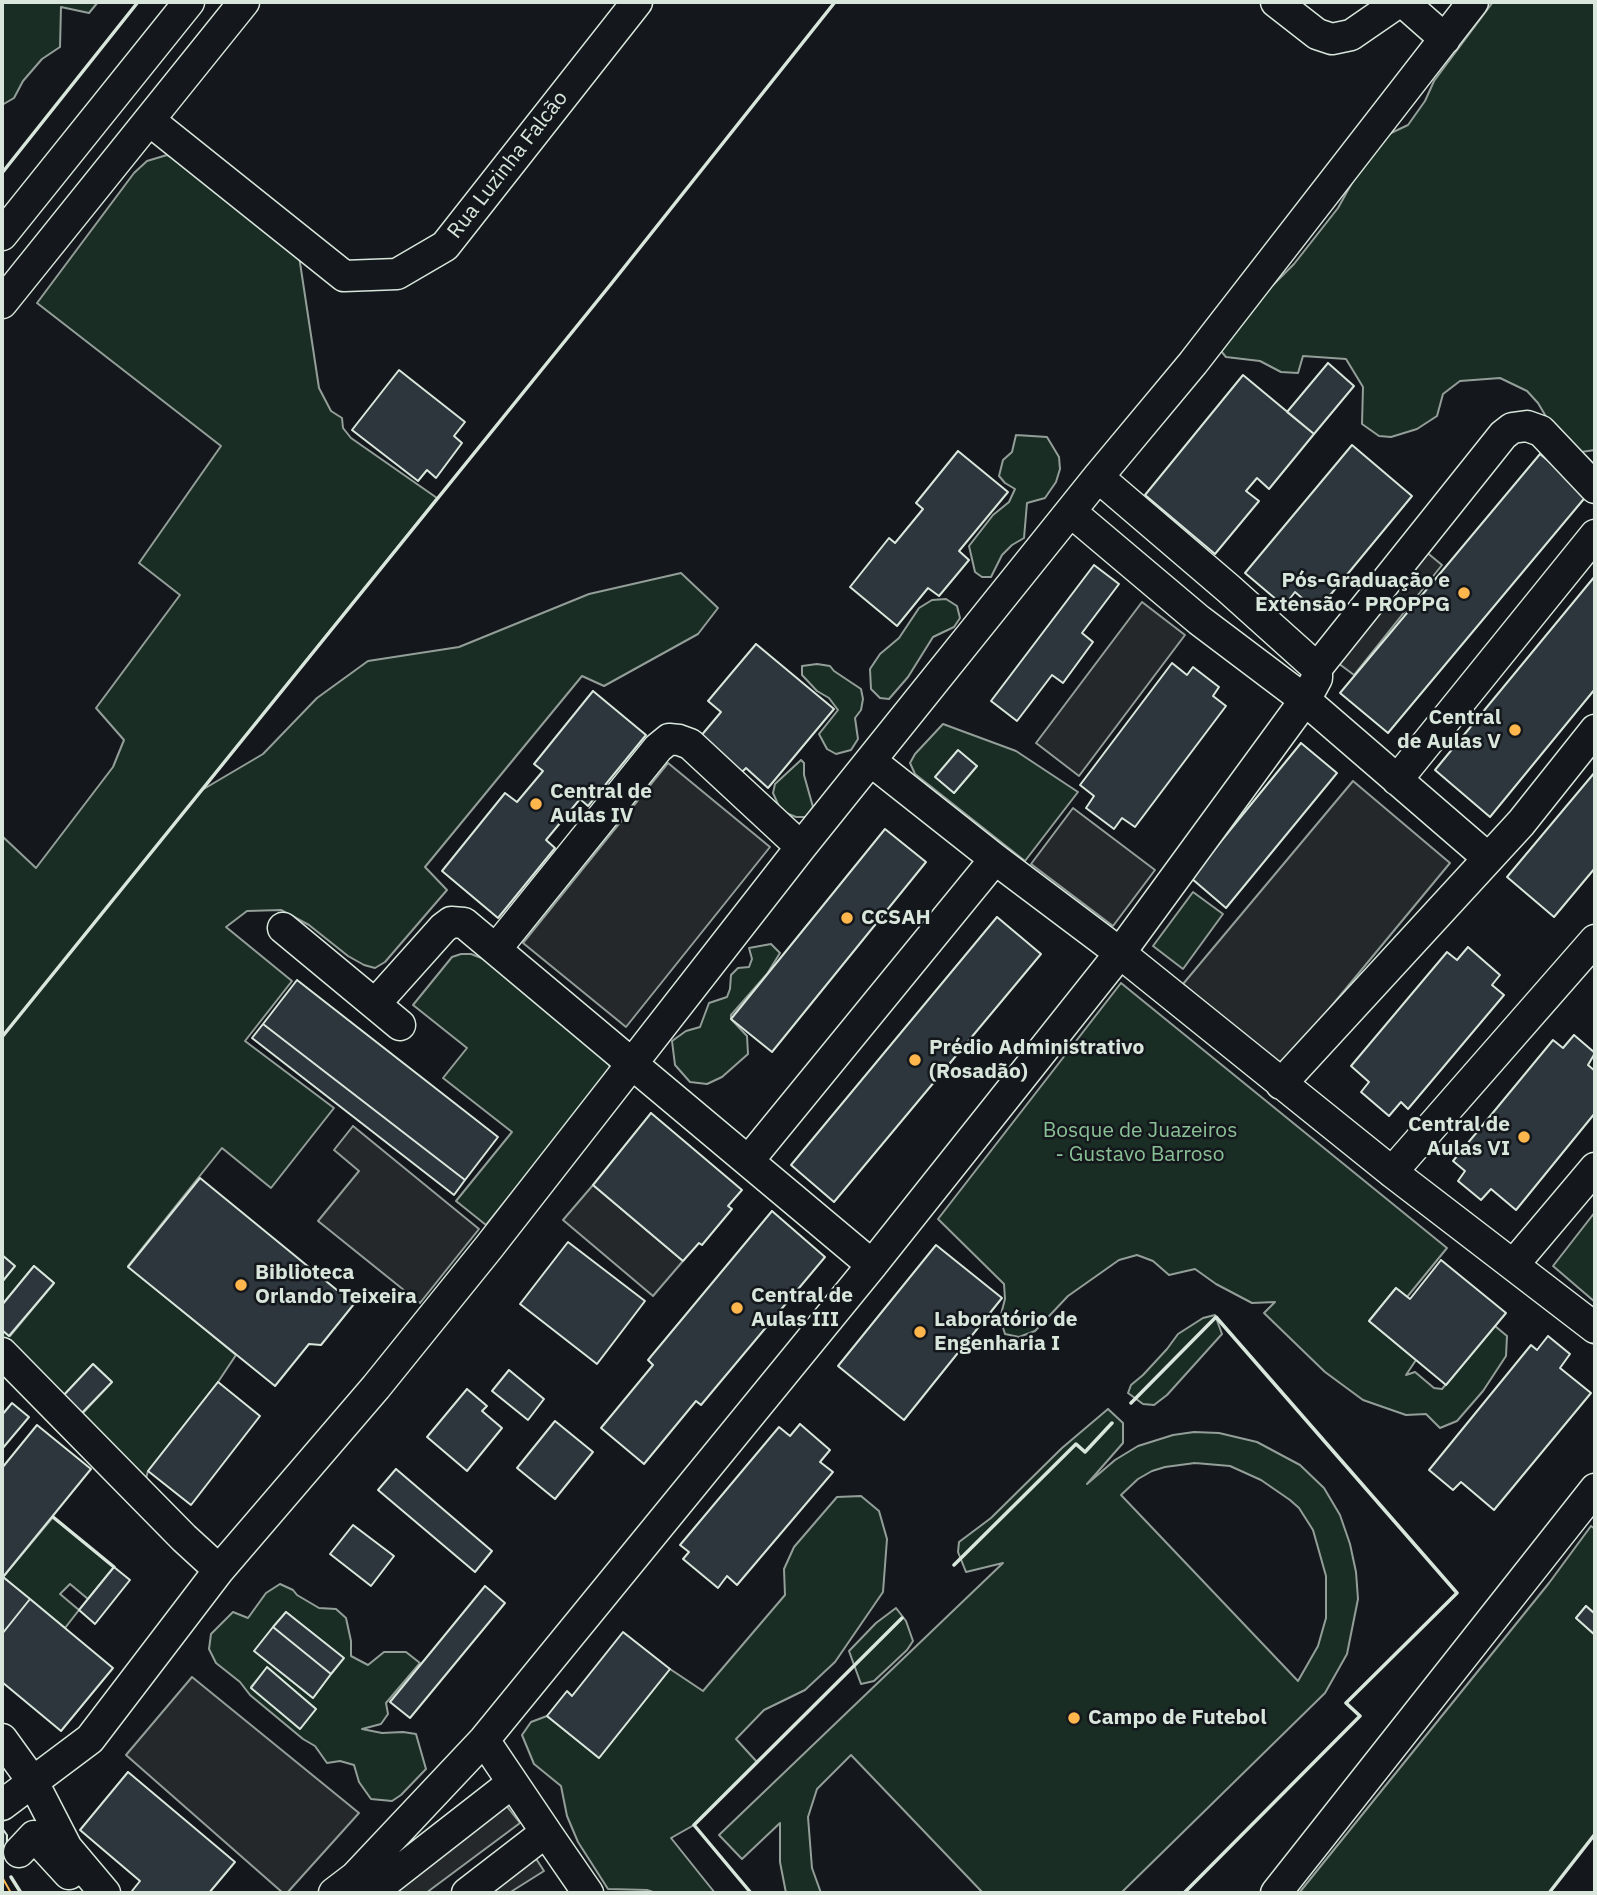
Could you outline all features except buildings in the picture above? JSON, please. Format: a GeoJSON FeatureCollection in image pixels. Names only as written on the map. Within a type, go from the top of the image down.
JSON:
{"type":"FeatureCollection","features":[{"type":"Feature","properties":{"kind":"street"},"geometry":{"type":"LineString","coordinates":[[2,234],[189,2]]}},
{"type":"Feature","properties":{"kind":"street"},"geometry":{"type":"LineString","coordinates":[[2,303],[244,2]]}},
{"type":"Feature","properties":{"kind":"street","name":"Rua Luzinha Falcão"},"geometry":{"type":"LineString","coordinates":[[149,120],[344,276],[397,274],[445,246],[637,2]]}},
{"type":"Feature","properties":{"kind":"street"},"geometry":{"type":"LineString","coordinates":[[1276,2],[1317,34],[1332,38],[1351,35],[1401,2],[1445,39]]}},
{"type":"Feature","properties":{"kind":"street"},"geometry":{"type":"LineString","coordinates":[[12,1792],[90,1739],[219,1570],[376,1387],[632,1066],[801,847],[1193,363],[1473,2]]}},
{"type":"Feature","properties":{"kind":"street"},"geometry":{"type":"LineString","coordinates":[[79,139],[111,168]]}},
{"type":"Feature","properties":{"kind":"street"},"geometry":{"type":"LineString","coordinates":[[36,191],[66,222]]}},
{"type":"Feature","properties":{"kind":"street"},"geometry":{"type":"LineString","coordinates":[[355,1890],[484,1740],[872,1265],[1120,953],[1298,710],[1317,678],[1317,668],[1503,435],[1513,428],[1527,426],[1542,431],[1595,488]]}},
{"type":"Feature","properties":{"kind":"street"},"geometry":{"type":"LineString","coordinates":[[1098,477],[1317,668]]}},
{"type":"Feature","properties":{"kind":"street"},"geometry":{"type":"LineString","coordinates":[[1071,512],[1199,620],[1298,710],[1397,780],[1488,858]]}},
{"type":"Feature","properties":{"kind":"street"},"geometry":{"type":"LineString","coordinates":[[1397,780],[1595,536]]}},
{"type":"Feature","properties":{"kind":"street"},"geometry":{"type":"LineString","coordinates":[[1199,620],[1229,589]]}},
{"type":"Feature","properties":{"kind":"street"},"geometry":{"type":"LineString","coordinates":[[1281,1084],[1521,822],[1595,730]]}},
{"type":"Feature","properties":{"kind":"street"},"geometry":{"type":"LineString","coordinates":[[496,949],[658,748],[669,739],[690,744],[801,847]]}},
{"type":"Feature","properties":{"kind":"street"},"geometry":{"type":"LineString","coordinates":[[871,761],[1120,953],[1392,1172],[1595,1328]]}},
{"type":"Feature","properties":{"kind":"street"},"geometry":{"type":"LineString","coordinates":[[749,1160],[995,859]]}},
{"type":"Feature","properties":{"kind":"street"},"geometry":{"type":"LineString","coordinates":[[374,1004],[443,928],[451,922],[464,923],[872,1265]]}},
{"type":"Feature","properties":{"kind":"street"},"geometry":{"type":"LineString","coordinates":[[283,928],[400,1025]]}},
{"type":"Feature","properties":{"kind":"street"},"geometry":{"type":"LineString","coordinates":[[1392,1172],[1595,940]]}},
{"type":"Feature","properties":{"kind":"street"},"geometry":{"type":"LineString","coordinates":[[1514,1264],[1595,1168]]}},
{"type":"Feature","properties":{"kind":"street"},"geometry":{"type":"LineString","coordinates":[[2,1353],[184,1538],[219,1570]]}},
{"type":"Feature","properties":{"kind":"street"},"geometry":{"type":"LineString","coordinates":[[1276,1893],[1595,1489]]}},
{"type":"Feature","properties":{"kind":"street"},"geometry":{"type":"LineString","coordinates":[[2,1739],[12,1792],[34,1835],[85,1893]]}},
{"type":"Feature","properties":{"kind":"street"},"geometry":{"type":"LineString","coordinates":[[484,1740],[588,1893]]}},
{"type":"Feature","properties":{"kind":"street"},"geometry":{"type":"LineString","coordinates":[[355,1890],[512,1783]]}},
{"type":"Feature","properties":{"kind":"street"},"geometry":{"type":"LineString","coordinates":[[467,1893],[546,1832]]}},
{"type":"Feature","properties":{"kind":"street"},"geometry":{"type":"LineString","coordinates":[[34,1835],[67,1848],[105,1893]]}},
{"type":"Feature","properties":{"kind":"green space"},"geometry":{"type":"Polygon","coordinates":[[[2,2],[98,2],[89,13],[61,7],[60,47],[42,59],[23,81],[14,98],[2,105],[2,2]]]}},
{"type":"Feature","properties":{"kind":"green space"},"geometry":{"type":"Polygon","coordinates":[[[1493,2],[1595,2],[1595,450],[1581,452],[1551,425],[1527,391],[1500,378],[1460,381],[1443,394],[1437,416],[1417,429],[1391,437],[1379,436],[1362,424],[1363,387],[1346,359],[1303,356],[1298,373],[1281,372],[1260,361],[1226,357],[1215,344],[1248,305],[1294,264],[1338,208],[1372,147],[1408,125],[1425,101],[1434,81],[1493,2]]]}},
{"type":"Feature","properties":{"kind":"green space"},"geometry":{"type":"Polygon","coordinates":[[[167,155],[180,161],[299,256],[319,388],[331,411],[342,418],[343,428],[351,438],[437,498],[202,790],[263,754],[317,698],[368,661],[459,647],[589,594],[681,573],[718,608],[698,634],[604,686],[582,676],[425,867],[447,890],[385,962],[375,968],[364,965],[348,956],[309,925],[281,910],[247,911],[226,927],[292,981],[245,1041],[334,1108],[271,1188],[222,1148],[128,1266],[236,1355],[148,1471],[145,1482],[13,1344],[2,1337],[2,1330],[10,1336],[54,1283],[34,1266],[2,1305],[2,1282],[14,1266],[2,1255],[2,836],[36,868],[113,767],[124,740],[96,708],[180,595],[139,563],[221,446],[37,303],[134,173],[147,161],[167,155]],[[93,1364],[63,1396],[82,1414],[112,1382],[93,1364]]]}},
{"type":"Feature","properties":{"kind":"green space"},"geometry":{"type":"Polygon","coordinates":[[[1016,435],[1047,437],[1059,457],[1060,469],[1056,482],[1045,498],[1027,503],[1024,538],[1002,555],[991,577],[982,577],[975,572],[969,546],[993,515],[1009,502],[1015,489],[999,476],[1003,460],[1012,452],[1016,435]]]}},
{"type":"Feature","properties":{"kind":"green space"},"geometry":{"type":"Polygon","coordinates":[[[946,599],[957,606],[960,618],[954,627],[933,637],[908,677],[889,699],[880,698],[871,689],[870,669],[880,654],[899,638],[919,608],[932,600],[946,599]]]}},
{"type":"Feature","properties":{"kind":"green space"},"geometry":{"type":"Polygon","coordinates":[[[802,666],[830,666],[861,689],[861,710],[855,718],[858,739],[851,750],[836,754],[827,749],[819,734],[838,710],[829,698],[817,691],[802,675],[802,666]]]}},
{"type":"Feature","properties":{"kind":"green space"},"geometry":{"type":"Polygon","coordinates":[[[943,724],[1016,751],[1078,792],[1025,861],[915,774],[910,763],[943,724]],[[977,766],[936,777],[954,793],[977,766]]]}},
{"type":"Feature","properties":{"kind":"green space"},"geometry":{"type":"Polygon","coordinates":[[[801,760],[804,763],[804,775],[813,807],[807,817],[796,817],[781,811],[773,793],[775,784],[801,760]]]}},
{"type":"Feature","properties":{"kind":"green space"},"geometry":{"type":"Polygon","coordinates":[[[1193,892],[1223,914],[1183,969],[1153,946],[1193,892]]]}},
{"type":"Feature","properties":{"kind":"green space"},"geometry":{"type":"Polygon","coordinates":[[[771,944],[780,953],[767,974],[731,1015],[731,1019],[747,1036],[748,1054],[722,1077],[707,1084],[690,1082],[675,1065],[672,1041],[686,1031],[700,1027],[709,1003],[727,997],[731,975],[738,968],[749,967],[752,959],[749,948],[771,944]]]}},
{"type":"Feature","properties":{"kind":"green space"},"geometry":{"type":"Polygon","coordinates":[[[471,954],[484,959],[609,1060],[610,1071],[486,1225],[456,1201],[512,1132],[443,1078],[467,1048],[413,1005],[452,957],[471,954]]]}},
{"type":"Feature","properties":{"kind":"green space","name":"Bosque de Juazeiros - Gustavo Barroso"},"geometry":{"type":"Polygon","coordinates":[[[1121,983],[1447,1248],[1407,1297],[1396,1288],[1369,1321],[1416,1360],[1406,1375],[1415,1372],[1434,1388],[1442,1389],[1495,1326],[1507,1336],[1506,1356],[1483,1391],[1457,1421],[1440,1428],[1426,1414],[1406,1415],[1363,1400],[1325,1372],[1264,1313],[1275,1302],[1252,1303],[1216,1284],[1195,1269],[1169,1275],[1153,1261],[1137,1255],[1119,1260],[1068,1296],[1035,1331],[1019,1337],[1005,1334],[1000,1318],[1005,1299],[1004,1284],[938,1219],[1121,983]]]}},
{"type":"Feature","properties":{"kind":"green space"},"geometry":{"type":"Polygon","coordinates":[[[1595,1212],[1595,1302],[1553,1266],[1595,1212]]]}},
{"type":"Feature","properties":{"kind":"green space"},"geometry":{"type":"Polygon","coordinates":[[[1215,1315],[1222,1334],[1167,1395],[1154,1405],[1143,1404],[1128,1393],[1131,1385],[1178,1334],[1203,1318],[1215,1315]]]}},
{"type":"Feature","properties":{"kind":"green space","name":"Campo de Futebol"},"geometry":{"type":"Polygon","coordinates":[[[1108,1409],[1123,1423],[1123,1443],[1087,1484],[1115,1460],[1138,1446],[1173,1435],[1194,1432],[1219,1433],[1257,1442],[1300,1465],[1324,1488],[1340,1515],[1356,1572],[1358,1599],[1347,1654],[1325,1693],[1121,1893],[983,1893],[851,1755],[817,1789],[808,1817],[812,1868],[821,1893],[786,1893],[780,1862],[780,1823],[742,1859],[719,1835],[1003,1563],[966,1572],[958,1552],[959,1542],[991,1518],[1062,1448],[1108,1409]],[[1195,1463],[1165,1467],[1138,1479],[1121,1495],[1298,1681],[1318,1646],[1326,1618],[1326,1576],[1313,1530],[1299,1508],[1290,1500],[1261,1480],[1230,1466],[1195,1463]]]}},
{"type":"Feature","properties":{"kind":"green space"},"geometry":{"type":"Polygon","coordinates":[[[861,1496],[879,1511],[887,1539],[883,1592],[835,1662],[805,1690],[764,1710],[736,1739],[757,1762],[694,1825],[671,1838],[715,1893],[656,1893],[647,1890],[608,1889],[578,1842],[567,1816],[561,1786],[534,1764],[522,1735],[531,1722],[547,1716],[599,1758],[670,1669],[703,1691],[785,1595],[784,1569],[794,1547],[837,1497],[861,1496]]]}},
{"type":"Feature","properties":{"kind":"green space"},"geometry":{"type":"Polygon","coordinates":[[[53,1517],[114,1567],[88,1599],[70,1584],[60,1594],[79,1610],[65,1628],[3,1577],[53,1517]]]}},
{"type":"Feature","properties":{"kind":"green space"},"geometry":{"type":"Polygon","coordinates":[[[1591,1526],[1595,1529],[1595,1614],[1586,1606],[1576,1618],[1595,1635],[1595,1834],[1549,1893],[1299,1893],[1549,1583],[1591,1526]]]}},
{"type":"Feature","properties":{"kind":"green space"},"geometry":{"type":"Polygon","coordinates":[[[280,1584],[319,1608],[336,1609],[346,1618],[351,1656],[368,1665],[384,1652],[406,1652],[420,1663],[386,1703],[388,1714],[381,1724],[362,1729],[382,1733],[416,1734],[426,1769],[392,1801],[371,1799],[359,1782],[354,1765],[340,1761],[327,1763],[315,1746],[250,1695],[240,1682],[216,1663],[209,1649],[211,1634],[233,1612],[248,1618],[266,1593],[280,1584]],[[286,1612],[255,1651],[313,1698],[343,1658],[286,1612]],[[267,1668],[251,1687],[300,1729],[316,1709],[267,1668]]]}},
{"type":"Feature","properties":{"kind":"green space"},"geometry":{"type":"Polygon","coordinates":[[[896,1608],[906,1621],[913,1641],[874,1681],[861,1684],[849,1651],[876,1623],[896,1608]]]}},
{"type":"Feature","properties":{"kind":"shaded area"},"geometry":{"type":"Polygon","coordinates":[[[1419,546],[1442,565],[1354,675],[1330,657],[1419,546]]]}},
{"type":"Feature","properties":{"kind":"shaded area"},"geometry":{"type":"Polygon","coordinates":[[[1142,602],[1185,635],[1079,776],[1036,743],[1142,602]]]}},
{"type":"Feature","properties":{"kind":"shaded area"},"geometry":{"type":"Polygon","coordinates":[[[668,763],[770,847],[626,1027],[523,943],[668,763]]]}},
{"type":"Feature","properties":{"kind":"shaded area"},"geometry":{"type":"Polygon","coordinates":[[[1353,781],[1450,863],[1281,1067],[1183,984],[1353,781]]]}},
{"type":"Feature","properties":{"kind":"shaded area"},"geometry":{"type":"Polygon","coordinates":[[[1073,808],[1155,870],[1113,926],[1031,864],[1073,808]]]}},
{"type":"Feature","properties":{"kind":"shaded area"},"geometry":{"type":"Polygon","coordinates":[[[353,1126],[479,1229],[420,1303],[318,1221],[359,1171],[334,1150],[353,1126]]]}},
{"type":"Feature","properties":{"kind":"shaded area"},"geometry":{"type":"Polygon","coordinates":[[[593,1185],[683,1261],[653,1296],[563,1220],[593,1185]]]}},
{"type":"Feature","properties":{"kind":"shaded area"},"geometry":{"type":"Polygon","coordinates":[[[192,1677],[359,1813],[287,1893],[283,1893],[126,1755],[192,1677]]]}},
{"type":"Feature","properties":{"kind":"shaded area"},"geometry":{"type":"Polygon","coordinates":[[[505,1804],[520,1823],[426,1893],[396,1893],[393,1889],[505,1804]]]}},
{"type":"Feature","properties":{"kind":"shaded area"},"geometry":{"type":"Polygon","coordinates":[[[533,1854],[544,1871],[509,1893],[473,1893],[533,1854]]]}},
{"type":"Feature","properties":{"kind":"wall"},"geometry":{"type":"LineString","coordinates":[[2,173],[138,2]]}},
{"type":"Feature","properties":{"kind":"wall"},"geometry":{"type":"LineString","coordinates":[[2,1037],[611,284],[835,2]]}},
{"type":"Feature","properties":{"kind":"wall"},"geometry":{"type":"LineString","coordinates":[[1131,1403],[1216,1317],[1457,1593],[1346,1703],[1360,1716],[1184,1893]]}},
{"type":"Feature","properties":{"kind":"wall"},"geometry":{"type":"LineString","coordinates":[[954,1565],[1076,1444],[1085,1452],[1112,1423]]}},
{"type":"Feature","properties":{"kind":"wall"},"geometry":{"type":"LineString","coordinates":[[53,1517],[114,1567]]}},
{"type":"Feature","properties":{"kind":"wall"},"geometry":{"type":"LineString","coordinates":[[751,1893],[694,1825],[902,1618]]}},
{"type":"Feature","properties":{"kind":"wall"},"geometry":{"type":"LineString","coordinates":[[1549,1893],[1595,1834]]}},
{"type":"Feature","properties":{"kind":"wall"},"geometry":{"type":"LineString","coordinates":[[11,1877],[21,1893]]}},
{"type":"Feature","properties":{"kind":"power"},"geometry":{"type":"LineString","coordinates":[[2,1877],[11,1893]]}},
{"type":"Feature","properties":{"kind":"place","name":"Pós-Graduação e Extensão - PROPPG"},"geometry":{"type":"Point","coordinates":[1464,593]}},
{"type":"Feature","properties":{"kind":"place","name":"Central de Aulas V"},"geometry":{"type":"Point","coordinates":[1515,730]}},
{"type":"Feature","properties":{"kind":"place","name":"Central de Aulas IV"},"geometry":{"type":"Point","coordinates":[536,804]}},
{"type":"Feature","properties":{"kind":"place","name":"CCSAH"},"geometry":{"type":"Point","coordinates":[847,918]}},
{"type":"Feature","properties":{"kind":"place","name":"Prédio Administrativo (Rosadão)"},"geometry":{"type":"Point","coordinates":[915,1060]}},
{"type":"Feature","properties":{"kind":"place","name":"Central de Aulas VI"},"geometry":{"type":"Point","coordinates":[1524,1137]}},
{"type":"Feature","properties":{"kind":"place","name":"Biblioteca Orlando Teixeira"},"geometry":{"type":"Point","coordinates":[241,1285]}},
{"type":"Feature","properties":{"kind":"place","name":"Central de Aulas III"},"geometry":{"type":"Point","coordinates":[737,1308]}},
{"type":"Feature","properties":{"kind":"place","name":"Laboratório de Engenharia I"},"geometry":{"type":"Point","coordinates":[920,1332]}},
{"type":"Feature","properties":{"kind":"place","name":"Campo de Futebol"},"geometry":{"type":"Point","coordinates":[1074,1718]}}]}
